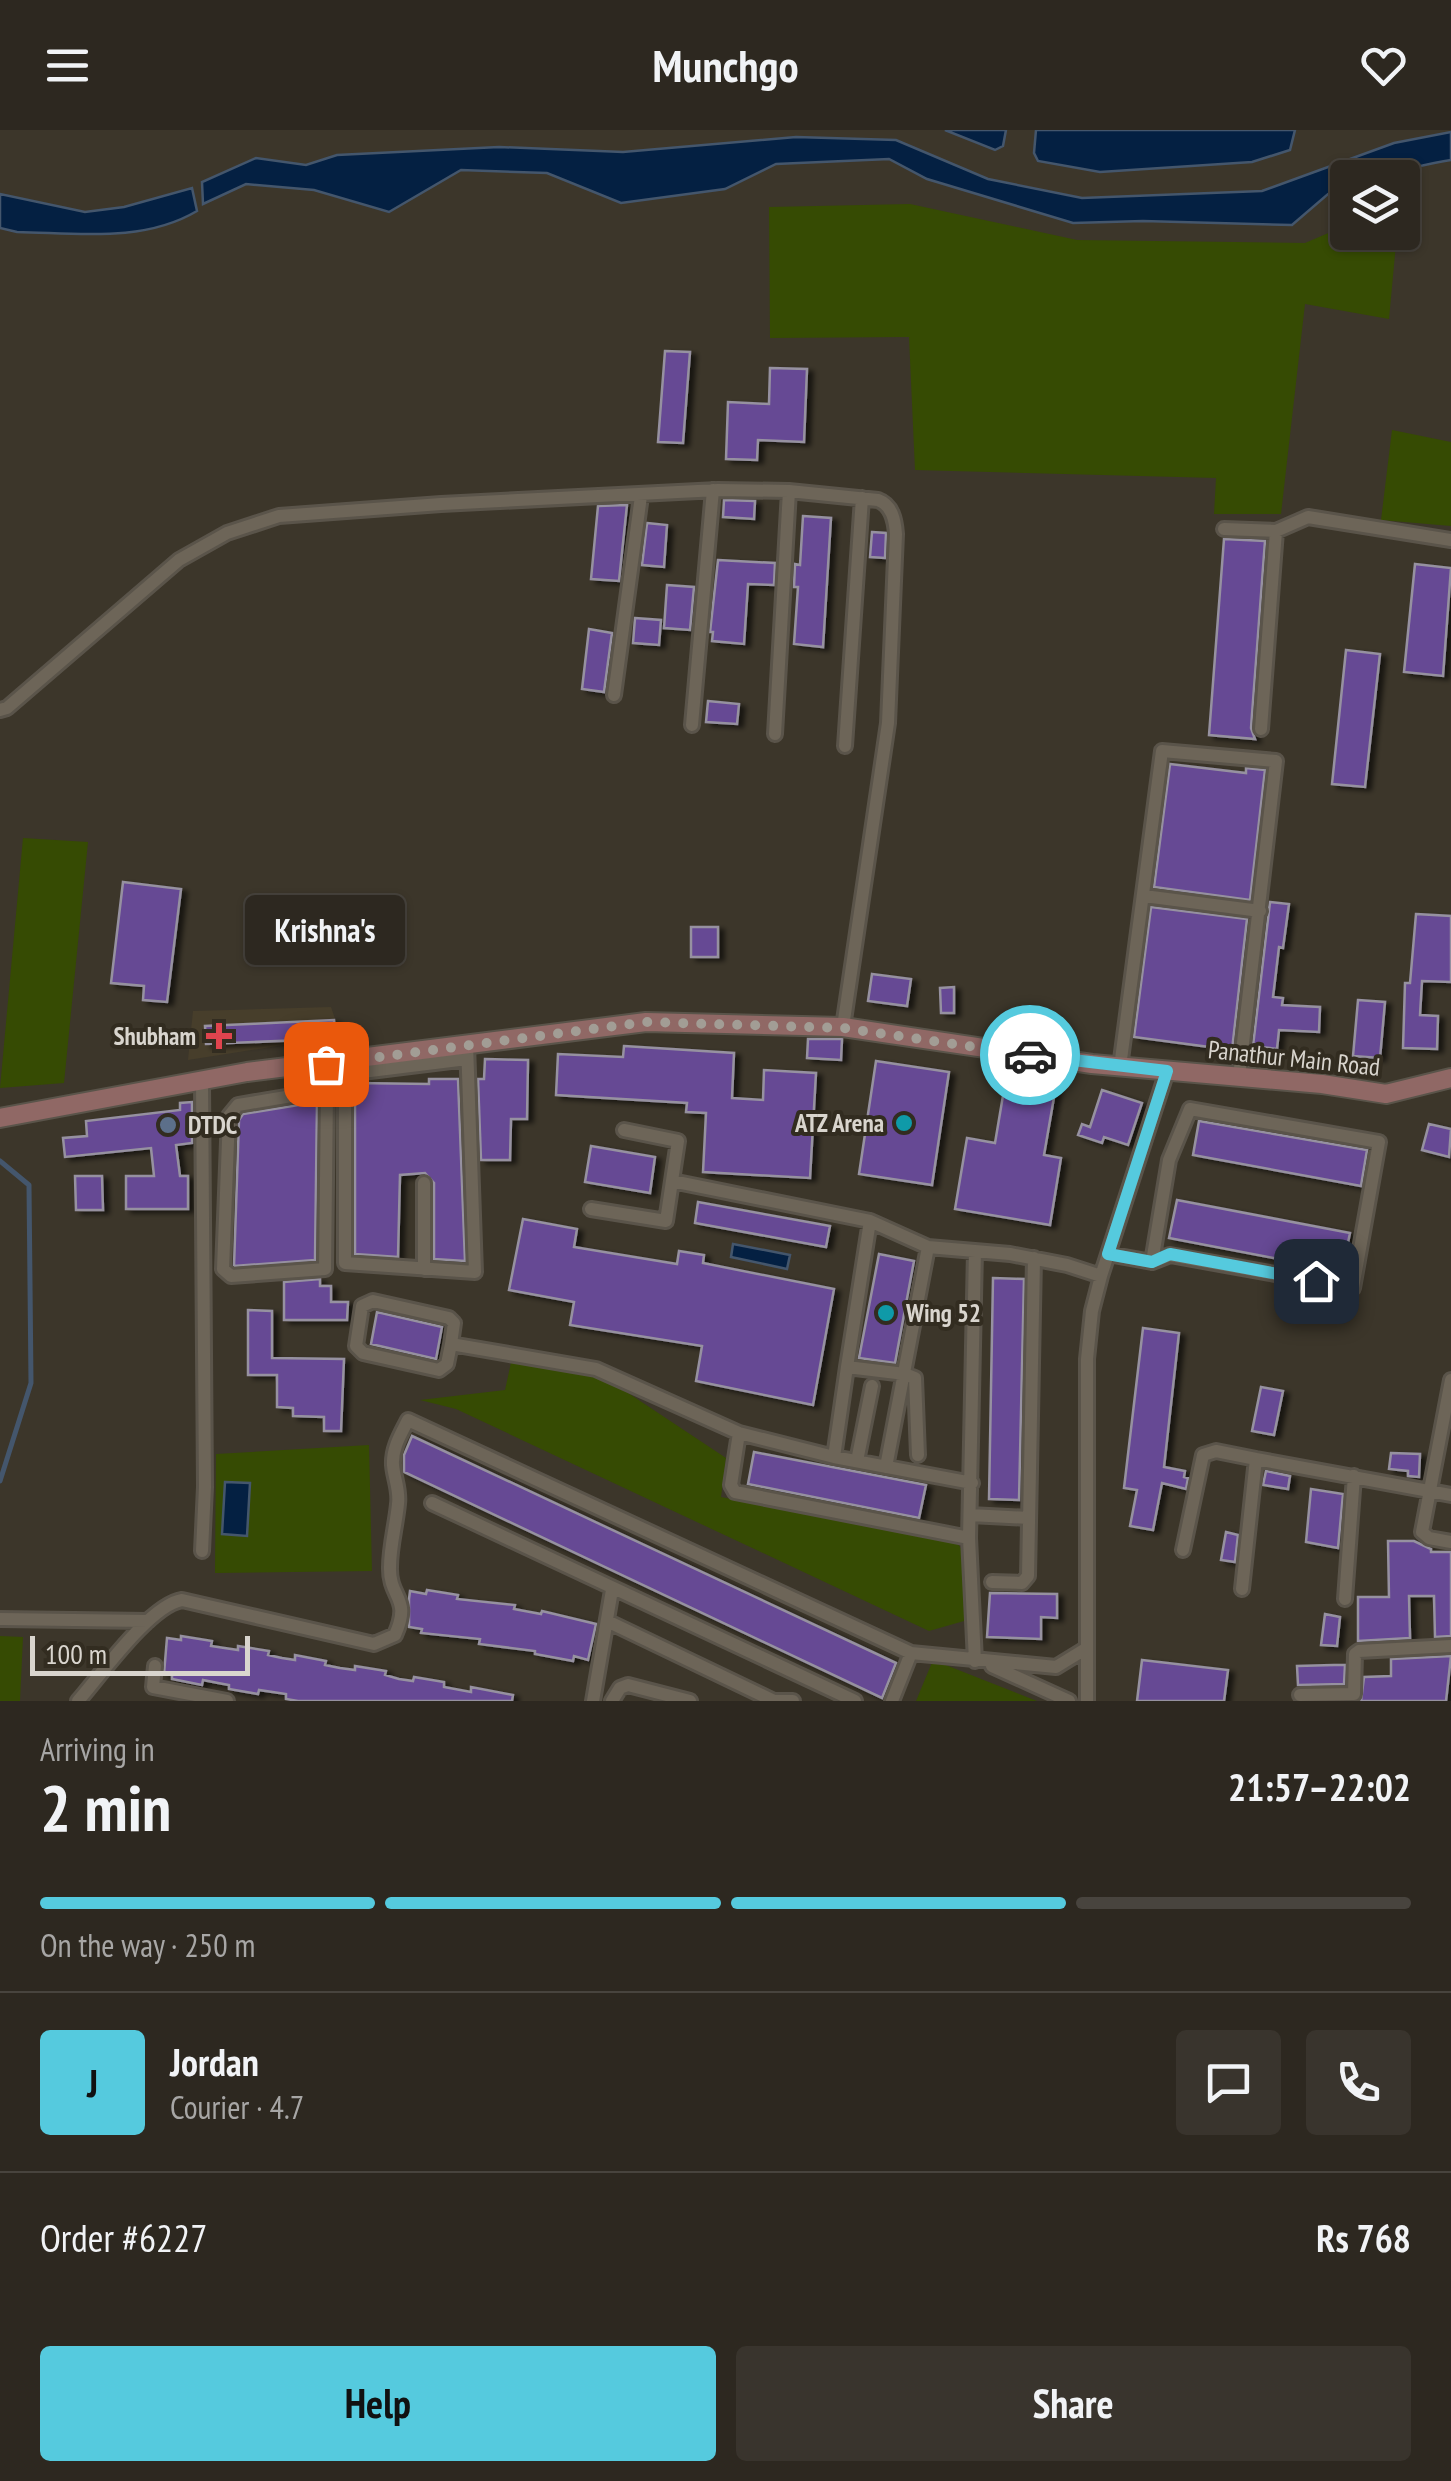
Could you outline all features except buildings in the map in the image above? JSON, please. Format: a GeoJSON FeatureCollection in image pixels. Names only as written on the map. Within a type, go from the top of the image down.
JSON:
{"type":"FeatureCollection","features":[{"type":"Feature","properties":{"kind":"street"},"geometry":{"type":"LineString","coordinates":[[692,725],[713,490]]}},
{"type":"Feature","properties":{"kind":"street"},"geometry":{"type":"LineString","coordinates":[[0,710],[8,708],[179,560],[227,534],[279,516],[713,490],[789,492],[886,503],[896,534],[888,722],[843,1028]]}},
{"type":"Feature","properties":{"kind":"street"},"geometry":{"type":"LineString","coordinates":[[775,734],[789,492]]}},
{"type":"Feature","properties":{"kind":"street"},"geometry":{"type":"LineString","coordinates":[[614,695],[641,496]]}},
{"type":"Feature","properties":{"kind":"street"},"geometry":{"type":"LineString","coordinates":[[845,746],[862,498]]}},
{"type":"Feature","properties":{"kind":"street"},"geometry":{"type":"LineString","coordinates":[[1224,528],[1276,531],[1308,517],[1451,540]]}},
{"type":"Feature","properties":{"kind":"street"},"geometry":{"type":"LineString","coordinates":[[1261,729],[1276,531]]}},
{"type":"Feature","properties":{"kind":"street"},"geometry":{"type":"LineString","coordinates":[[1120,1067],[1162,751],[1276,761],[1239,1078]]}},
{"type":"Feature","properties":{"kind":"street"},"geometry":{"type":"LineString","coordinates":[[1144,896],[1260,910]]}},
{"type":"Feature","properties":{"kind":"street","name":"Panathur Main Road"},"geometry":{"type":"LineString","coordinates":[[0,1118],[246,1072],[339,1067],[467,1052],[646,1022],[843,1028],[1120,1067],[1386,1094],[1451,1078]]}},
{"type":"Feature","properties":{"kind":"street"},"geometry":{"type":"LineString","coordinates":[[339,1067],[345,1264],[475,1272],[467,1052]]}},
{"type":"Feature","properties":{"kind":"street"},"geometry":{"type":"LineString","coordinates":[[328,1090],[232,1108],[228,1116],[223,1269],[231,1276],[324,1269],[328,1090],[339,1067]]}},
{"type":"Feature","properties":{"kind":"street"},"geometry":{"type":"LineString","coordinates":[[1087,1701],[1087,1358],[1092,1311],[1167,1071]]}},
{"type":"Feature","properties":{"kind":"street"},"geometry":{"type":"LineString","coordinates":[[202,1082],[202,1551]]}},
{"type":"Feature","properties":{"kind":"street"},"geometry":{"type":"LineString","coordinates":[[1108,1254],[1152,1262],[1170,1254],[1352,1288],[1380,1142],[1190,1109],[1169,1160],[1152,1262]]}},
{"type":"Feature","properties":{"kind":"street"},"geometry":{"type":"LineString","coordinates":[[590,1209],[666,1221],[678,1141],[624,1130]]}},
{"type":"Feature","properties":{"kind":"street"},"geometry":{"type":"LineString","coordinates":[[672,1182],[870,1221],[928,1248],[1034,1258],[1101,1276]]}},
{"type":"Feature","properties":{"kind":"street"},"geometry":{"type":"LineString","coordinates":[[424,1183],[424,1269]]}},
{"type":"Feature","properties":{"kind":"street"},"geometry":{"type":"LineString","coordinates":[[834,1457],[870,1221]]}},
{"type":"Feature","properties":{"kind":"street"},"geometry":{"type":"LineString","coordinates":[[886,1467],[928,1248]]}},
{"type":"Feature","properties":{"kind":"street"},"geometry":{"type":"LineString","coordinates":[[975,1251],[969,1538],[975,1660]]}},
{"type":"Feature","properties":{"kind":"street"},"geometry":{"type":"LineString","coordinates":[[992,1582],[1022,1583],[1028,1579],[1034,1258]]}},
{"type":"Feature","properties":{"kind":"street"},"geometry":{"type":"LineString","coordinates":[[373,1301],[452,1318],[452,1344],[448,1364],[439,1370],[363,1353],[356,1346],[362,1306],[373,1301]]}},
{"type":"Feature","properties":{"kind":"street"},"geometry":{"type":"LineString","coordinates":[[452,1344],[596,1369],[739,1433],[834,1457],[972,1483]]}},
{"type":"Feature","properties":{"kind":"street"},"geometry":{"type":"LineString","coordinates":[[847,1367],[915,1378],[918,1455]]}},
{"type":"Feature","properties":{"kind":"street"},"geometry":{"type":"LineString","coordinates":[[1451,1380],[1447,1422],[1422,1532],[1429,1538],[1451,1542]]}},
{"type":"Feature","properties":{"kind":"street"},"geometry":{"type":"LineString","coordinates":[[857,1461],[872,1386]]}},
{"type":"Feature","properties":{"kind":"street"},"geometry":{"type":"LineString","coordinates":[[78,1701],[170,1602],[182,1600],[374,1644],[395,1635],[402,1618],[402,1600],[389,1570],[399,1498],[393,1466],[394,1450],[408,1420],[911,1652],[1056,1667],[1087,1648]]}},
{"type":"Feature","properties":{"kind":"street"},"geometry":{"type":"LineString","coordinates":[[739,1433],[731,1485],[735,1492],[969,1538]]}},
{"type":"Feature","properties":{"kind":"street"},"geometry":{"type":"LineString","coordinates":[[1183,1550],[1204,1455],[1216,1451],[1451,1494]]}},
{"type":"Feature","properties":{"kind":"street"},"geometry":{"type":"LineString","coordinates":[[1242,1589],[1256,1459]]}},
{"type":"Feature","properties":{"kind":"street"},"geometry":{"type":"LineString","coordinates":[[1345,1600],[1354,1476]]}},
{"type":"Feature","properties":{"kind":"street"},"geometry":{"type":"LineString","coordinates":[[432,1503],[856,1701]]}},
{"type":"Feature","properties":{"kind":"street"},"geometry":{"type":"LineString","coordinates":[[970,1515],[1029,1518]]}},
{"type":"Feature","properties":{"kind":"street"},"geometry":{"type":"LineString","coordinates":[[593,1701],[612,1590]]}},
{"type":"Feature","properties":{"kind":"street"},"geometry":{"type":"LineString","coordinates":[[0,1619],[148,1622]]}},
{"type":"Feature","properties":{"kind":"street"},"geometry":{"type":"LineString","coordinates":[[607,1621],[774,1701],[793,1701]]}},
{"type":"Feature","properties":{"kind":"street"},"geometry":{"type":"LineString","coordinates":[[1300,1695],[1354,1694],[1355,1654],[1359,1650],[1451,1646]]}},
{"type":"Feature","properties":{"kind":"street"},"geometry":{"type":"LineString","coordinates":[[892,1701],[911,1652]]}},
{"type":"Feature","properties":{"kind":"street"},"geometry":{"type":"LineString","coordinates":[[975,1660],[1069,1701]]}},
{"type":"Feature","properties":{"kind":"street"},"geometry":{"type":"LineString","coordinates":[[155,1666],[153,1687],[227,1701]]}},
{"type":"Feature","properties":{"kind":"street"},"geometry":{"type":"LineString","coordinates":[[612,1701],[620,1688],[628,1685],[690,1701]]}},
{"type":"Feature","properties":{"kind":"shaded area"},"geometry":{"type":"Polygon","coordinates":[[[331,1007],[341,1036],[188,1060],[193,1011],[331,1007]]]}},
{"type":"Feature","properties":{"kind":"green space"},"geometry":{"type":"Polygon","coordinates":[[[910,204],[1077,240],[1305,243],[1330,232],[1330,250],[1395,250],[1389,319],[1305,304],[1281,514],[1214,514],[1216,478],[915,470],[909,337],[770,338],[769,207],[910,204]]]}},
{"type":"Feature","properties":{"kind":"green space"},"geometry":{"type":"Polygon","coordinates":[[[1392,430],[1451,442],[1451,526],[1381,520],[1392,430]]]}},
{"type":"Feature","properties":{"kind":"green space"},"geometry":{"type":"Polygon","coordinates":[[[23,838],[88,842],[64,1083],[0,1088],[23,838]]]}},
{"type":"Feature","properties":{"kind":"green space"},"geometry":{"type":"Polygon","coordinates":[[[512,1358],[598,1373],[726,1458],[721,1497],[958,1544],[963,1551],[964,1621],[929,1631],[456,1409],[420,1400],[505,1390],[512,1358]]]}},
{"type":"Feature","properties":{"kind":"green space"},"geometry":{"type":"Polygon","coordinates":[[[369,1445],[372,1571],[215,1573],[216,1454],[369,1445]]]}},
{"type":"Feature","properties":{"kind":"green space"},"geometry":{"type":"Polygon","coordinates":[[[0,1636],[23,1637],[20,1701],[0,1701],[0,1636]]]}},
{"type":"Feature","properties":{"kind":"green space"},"geometry":{"type":"Polygon","coordinates":[[[933,1660],[1037,1701],[916,1701],[933,1660]]]}},
{"type":"Feature","properties":{"kind":"water"},"geometry":{"type":"Polygon","coordinates":[[[945,130],[1006,130],[1003,146],[995,150],[945,130]]]}},
{"type":"Feature","properties":{"kind":"water"},"geometry":{"type":"Polygon","coordinates":[[[1036,130],[1295,130],[1290,150],[1252,162],[1100,172],[1038,161],[1034,153],[1036,130]]]}},
{"type":"Feature","properties":{"kind":"water"},"geometry":{"type":"Polygon","coordinates":[[[1451,132],[1451,160],[1420,166],[1420,160],[1347,160],[1394,143],[1451,132]]]}},
{"type":"Feature","properties":{"kind":"water"},"geometry":{"type":"Polygon","coordinates":[[[796,137],[896,140],[988,179],[1082,198],[1262,191],[1330,166],[1330,193],[1292,225],[1073,223],[927,179],[889,159],[776,164],[725,189],[621,203],[547,173],[461,170],[389,212],[314,190],[246,184],[203,204],[202,182],[256,158],[306,165],[337,155],[499,147],[623,152],[796,137]]]}},
{"type":"Feature","properties":{"kind":"water"},"geometry":{"type":"Polygon","coordinates":[[[192,188],[197,211],[155,228],[86,234],[0,228],[0,194],[85,212],[124,207],[192,188]]]}},
{"type":"Feature","properties":{"kind":"water"},"geometry":{"type":"Polygon","coordinates":[[[733,1244],[790,1255],[787,1269],[731,1257],[733,1244]]]}},
{"type":"Feature","properties":{"kind":"water"},"geometry":{"type":"Polygon","coordinates":[[[225,1482],[250,1483],[247,1536],[222,1534],[225,1482]]]}},
{"type":"Feature","properties":{"kind":"waterway"},"geometry":{"type":"LineString","coordinates":[[0,1161],[29,1185],[31,1383],[0,1481]]}},
{"type":"Feature","properties":{"kind":"way so far"},"geometry":{"type":"LineString","coordinates":[[326,1064],[646,1022],[843,1028],[1030,1055]]}},
{"type":"Feature","properties":{"kind":"place","name":"Shubham"},"geometry":{"type":"Point","coordinates":[219,1036]}},
{"type":"Feature","properties":{"kind":"place","name":"Krishna's"},"geometry":{"type":"Point","coordinates":[326,1064]}},
{"type":"Feature","properties":{"kind":"place","name":"ATZ Arena"},"geometry":{"type":"Point","coordinates":[904,1123]}},
{"type":"Feature","properties":{"kind":"place","name":"DTDC"},"geometry":{"type":"Point","coordinates":[168,1125]}},
{"type":"Feature","properties":{"kind":"place","name":"Wing 52"},"geometry":{"type":"Point","coordinates":[886,1313]}},
{"type":"Feature","properties":{"kind":"route"},"geometry":{"type":"LineString","coordinates":[[1030,1055],[1167,1071],[1108,1254],[1152,1262],[1170,1254],[1316,1281]]}}]}
